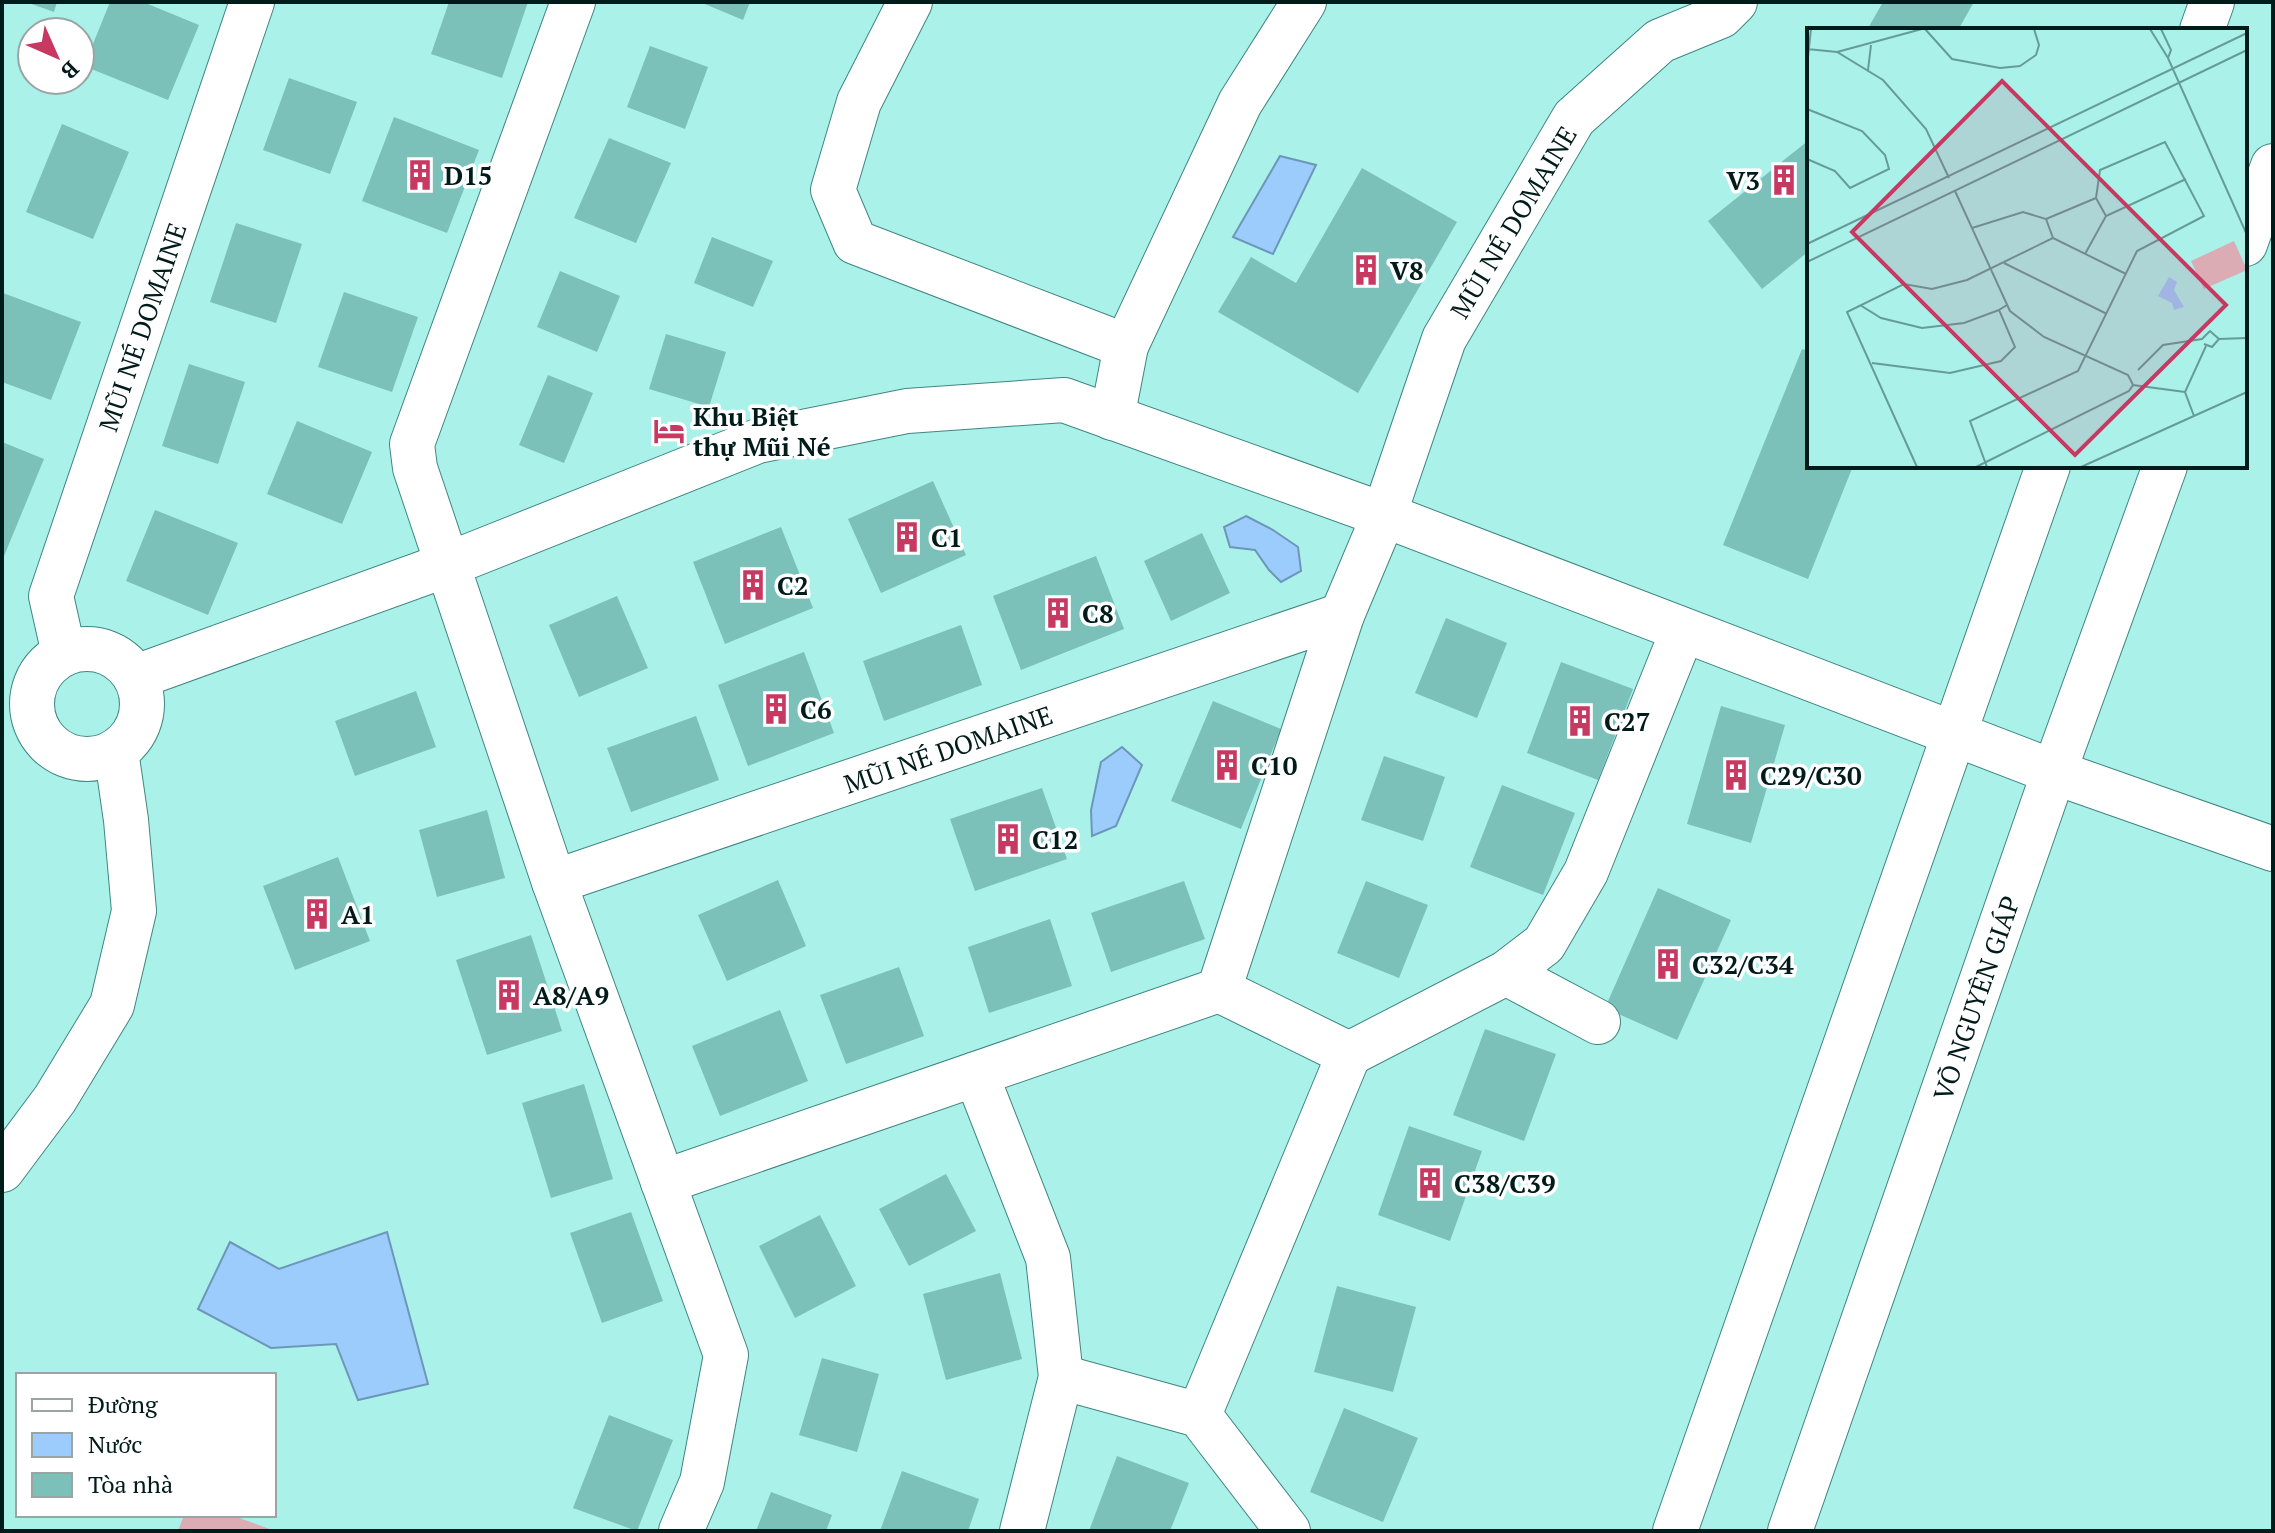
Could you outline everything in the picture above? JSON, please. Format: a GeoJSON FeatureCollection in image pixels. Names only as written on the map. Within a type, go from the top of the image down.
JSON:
{"type":"FeatureCollection","features":[{"type":"Feature","properties":{"kind":"street","name":"MŨI NÉ DOMAINE"},"geometry":{"type":"LineString","coordinates":[[64,654],[51,596],[252,2]]}},
{"type":"Feature","properties":{"kind":"street"},"geometry":{"type":"LineString","coordinates":[[573,2],[412,444],[415,468],[554,882],[726,1355],[702,1482],[681,1531]]}},
{"type":"Feature","properties":{"kind":"street"},"geometry":{"type":"LineString","coordinates":[[910,2],[859,102],[833,190],[855,242],[1126,346]]}},
{"type":"Feature","properties":{"kind":"street"},"geometry":{"type":"LineString","coordinates":[[1112,418],[1126,346],[1240,103],[1304,2]]}},
{"type":"Feature","properties":{"kind":"street","name":"MŨI NÉ DOMAINE"},"geometry":{"type":"LineString","coordinates":[[1219,990],[1342,615],[1384,515],[1444,339],[1574,118],[1660,41],[1721,16],[1735,2]]}},
{"type":"Feature","properties":{"kind":"street"},"geometry":{"type":"LineString","coordinates":[[2203,28],[2212,2]]}},
{"type":"Feature","properties":{"kind":"street"},"geometry":{"type":"LineString","coordinates":[[2247,238],[2273,166]]}},
{"type":"Feature","properties":{"kind":"street"},"geometry":{"type":"LineString","coordinates":[[136,677],[449,564],[758,441],[907,411],[1064,400],[1384,515],[2054,772],[2273,849]]}},
{"type":"Feature","properties":{"kind":"street"},"geometry":{"type":"LineString","coordinates":[[1675,1531],[2047,468]]}},
{"type":"Feature","properties":{"kind":"street","name":"VÕ NGUYÊN GIÁP"},"geometry":{"type":"LineString","coordinates":[[1790,1531],[2054,772],[2164,468]]}},
{"type":"Feature","properties":{"kind":"street","name":"MŨI NÉ DOMAINE"},"geometry":{"type":"LineString","coordinates":[[554,882],[1342,615]]}},
{"type":"Feature","properties":{"kind":"street"},"geometry":{"type":"LineString","coordinates":[[1199,1415],[1349,1054],[1506,973],[1544,944],[1586,872],[1683,630]]}},
{"type":"Feature","properties":{"kind":"street"},"geometry":{"type":"LineString","coordinates":[[84,649],[104,651],[123,661],[136,677],[142,699],[140,718],[131,737],[116,751],[89,760],[62,754],[17,718],[49,663],[64,654],[84,649]]}},
{"type":"Feature","properties":{"kind":"street"},"geometry":{"type":"LineString","coordinates":[[2,1170],[55,1099],[112,1005],[134,911],[116,751]]}},
{"type":"Feature","properties":{"kind":"street"},"geometry":{"type":"LineString","coordinates":[[1506,973],[1598,1022]]}},
{"type":"Feature","properties":{"kind":"street"},"geometry":{"type":"LineString","coordinates":[[663,1182],[1219,990],[1349,1054]]}},
{"type":"Feature","properties":{"kind":"street"},"geometry":{"type":"LineString","coordinates":[[976,1074],[1048,1258],[1061,1377],[1022,1531]]}},
{"type":"Feature","properties":{"kind":"street"},"geometry":{"type":"LineString","coordinates":[[1061,1377],[1199,1415],[1288,1531]]}},
{"type":"Feature","properties":{"kind":"shaded area"},"geometry":{"type":"Polygon","coordinates":[[[183,1517],[236,1517],[275,1531],[178,1531],[183,1517]]]}},
{"type":"Feature","properties":{"kind":"water"},"geometry":{"type":"Polygon","coordinates":[[[1280,156],[1316,165],[1273,254],[1233,237],[1280,156]]]}},
{"type":"Feature","properties":{"kind":"water"},"geometry":{"type":"Polygon","coordinates":[[[1246,516],[1298,547],[1301,571],[1281,582],[1255,550],[1230,547],[1224,527],[1246,516]]]}},
{"type":"Feature","properties":{"kind":"water"},"geometry":{"type":"Polygon","coordinates":[[[1122,747],[1142,765],[1116,826],[1092,836],[1091,810],[1101,762],[1122,747]]]}},
{"type":"Feature","properties":{"kind":"water"},"geometry":{"type":"Polygon","coordinates":[[[387,1232],[428,1384],[358,1400],[336,1344],[271,1348],[198,1309],[230,1242],[279,1269],[387,1232]]]}},
{"type":"Feature","properties":{"kind":"building"},"geometry":{"type":"Polygon","coordinates":[[[26,2],[57,2],[54,12],[26,2]]]}},
{"type":"Feature","properties":{"kind":"building"},"geometry":{"type":"Polygon","coordinates":[[[110,2],[143,2],[199,25],[168,100],[96,71],[96,36],[110,2]]]}},
{"type":"Feature","properties":{"kind":"building"},"geometry":{"type":"Polygon","coordinates":[[[449,2],[528,2],[502,78],[431,54],[449,2]]]}},
{"type":"Feature","properties":{"kind":"building"},"geometry":{"type":"Polygon","coordinates":[[[700,2],[750,2],[743,20],[700,2]]]}},
{"type":"Feature","properties":{"kind":"building"},"geometry":{"type":"Polygon","coordinates":[[[1883,2],[1974,2],[1959,28],[1868,28],[1883,2]]]}},
{"type":"Feature","properties":{"kind":"building"},"geometry":{"type":"Polygon","coordinates":[[[650,46],[708,67],[685,129],[627,107],[650,46]]]}},
{"type":"Feature","properties":{"kind":"building"},"geometry":{"type":"Polygon","coordinates":[[[289,78],[357,102],[330,174],[263,150],[289,78]]]}},
{"type":"Feature","properties":{"kind":"building","name":"D15"},"geometry":{"type":"Polygon","coordinates":[[[394,117],[479,150],[447,233],[362,201],[394,117]]]}},
{"type":"Feature","properties":{"kind":"building"},"geometry":{"type":"Polygon","coordinates":[[[62,124],[129,152],[93,239],[26,212],[62,124]]]}},
{"type":"Feature","properties":{"kind":"building"},"geometry":{"type":"Polygon","coordinates":[[[609,138],[671,163],[636,243],[574,218],[609,138]]]}},
{"type":"Feature","properties":{"kind":"building","name":"V3"},"geometry":{"type":"Polygon","coordinates":[[[1807,142],[1807,253],[1762,289],[1708,221],[1807,142]]]}},
{"type":"Feature","properties":{"kind":"building","name":"V8"},"geometry":{"type":"Polygon","coordinates":[[[1362,168],[1457,222],[1358,393],[1218,312],[1251,257],[1296,283],[1362,168]]]}},
{"type":"Feature","properties":{"kind":"building"},"geometry":{"type":"Polygon","coordinates":[[[236,223],[302,244],[276,323],[210,302],[236,223]]]}},
{"type":"Feature","properties":{"kind":"building"},"geometry":{"type":"Polygon","coordinates":[[[712,237],[773,261],[753,307],[694,283],[712,237]]]}},
{"type":"Feature","properties":{"kind":"building"},"geometry":{"type":"Polygon","coordinates":[[[560,271],[620,296],[597,352],[537,327],[560,271]]]}},
{"type":"Feature","properties":{"kind":"building"},"geometry":{"type":"Polygon","coordinates":[[[344,292],[418,317],[392,392],[318,367],[344,292]]]}},
{"type":"Feature","properties":{"kind":"building"},"geometry":{"type":"Polygon","coordinates":[[[3,293],[81,322],[51,400],[2,382],[3,293]]]}},
{"type":"Feature","properties":{"kind":"building"},"geometry":{"type":"Polygon","coordinates":[[[666,334],[726,352],[709,407],[649,389],[666,334]]]}},
{"type":"Feature","properties":{"kind":"building"},"geometry":{"type":"Polygon","coordinates":[[[1802,349],[1807,350],[1807,468],[1852,468],[1808,579],[1723,545],[1802,349]]]}},
{"type":"Feature","properties":{"kind":"building"},"geometry":{"type":"Polygon","coordinates":[[[189,364],[245,382],[218,464],[162,446],[189,364]]]}},
{"type":"Feature","properties":{"kind":"building"},"geometry":{"type":"Polygon","coordinates":[[[548,375],[593,393],[564,463],[519,445],[548,375]]]}},
{"type":"Feature","properties":{"kind":"building"},"geometry":{"type":"Polygon","coordinates":[[[297,421],[372,452],[342,524],[267,494],[297,421]]]}},
{"type":"Feature","properties":{"kind":"building"},"geometry":{"type":"Polygon","coordinates":[[[2,442],[44,459],[2,561],[2,442]]]}},
{"type":"Feature","properties":{"kind":"building","name":"C1"},"geometry":{"type":"Polygon","coordinates":[[[933,481],[966,555],[881,593],[848,519],[933,481]]]}},
{"type":"Feature","properties":{"kind":"building"},"geometry":{"type":"Polygon","coordinates":[[[155,510],[238,543],[208,615],[126,581],[155,510]]]}},
{"type":"Feature","properties":{"kind":"building","name":"C2"},"geometry":{"type":"Polygon","coordinates":[[[781,527],[813,608],[725,644],[693,562],[781,527]]]}},
{"type":"Feature","properties":{"kind":"building"},"geometry":{"type":"Polygon","coordinates":[[[1202,533],[1230,593],[1171,621],[1144,561],[1202,533]]]}},
{"type":"Feature","properties":{"kind":"building","name":"C8"},"geometry":{"type":"Polygon","coordinates":[[[1096,556],[1124,629],[1021,670],[993,596],[1096,556]]]}},
{"type":"Feature","properties":{"kind":"building"},"geometry":{"type":"Polygon","coordinates":[[[617,596],[648,668],[579,697],[549,625],[617,596]]]}},
{"type":"Feature","properties":{"kind":"building"},"geometry":{"type":"Polygon","coordinates":[[[1446,618],[1507,643],[1477,718],[1415,693],[1446,618]]]}},
{"type":"Feature","properties":{"kind":"building"},"geometry":{"type":"Polygon","coordinates":[[[961,625],[982,685],[884,721],[863,661],[961,625]]]}},
{"type":"Feature","properties":{"kind":"building","name":"C6"},"geometry":{"type":"Polygon","coordinates":[[[804,652],[834,733],[748,766],[718,685],[804,652]]]}},
{"type":"Feature","properties":{"kind":"building","name":"C27"},"geometry":{"type":"Polygon","coordinates":[[[1561,662],[1633,689],[1598,780],[1527,753],[1561,662]]]}},
{"type":"Feature","properties":{"kind":"building"},"geometry":{"type":"Polygon","coordinates":[[[416,691],[436,747],[355,776],[335,721],[416,691]]]}},
{"type":"Feature","properties":{"kind":"building","name":"C10"},"geometry":{"type":"Polygon","coordinates":[[[1213,701],[1281,729],[1241,829],[1171,801],[1213,701]]]}},
{"type":"Feature","properties":{"kind":"building","name":"C29/C30"},"geometry":{"type":"Polygon","coordinates":[[[1721,706],[1785,725],[1751,843],[1687,824],[1721,706]]]}},
{"type":"Feature","properties":{"kind":"building"},"geometry":{"type":"Polygon","coordinates":[[[696,716],[719,780],[631,812],[607,748],[696,716]]]}},
{"type":"Feature","properties":{"kind":"building"},"geometry":{"type":"Polygon","coordinates":[[[1384,756],[1445,777],[1423,841],[1361,820],[1384,756]]]}},
{"type":"Feature","properties":{"kind":"building"},"geometry":{"type":"Polygon","coordinates":[[[1502,785],[1575,813],[1543,895],[1470,867],[1502,785]]]}},
{"type":"Feature","properties":{"kind":"building","name":"C12"},"geometry":{"type":"Polygon","coordinates":[[[1042,788],[1067,859],[975,891],[950,819],[1042,788]]]}},
{"type":"Feature","properties":{"kind":"building"},"geometry":{"type":"Polygon","coordinates":[[[487,810],[505,878],[437,897],[419,830],[487,810]]]}},
{"type":"Feature","properties":{"kind":"building","name":"A1"},"geometry":{"type":"Polygon","coordinates":[[[338,857],[370,941],[295,970],[263,886],[338,857]]]}},
{"type":"Feature","properties":{"kind":"building"},"geometry":{"type":"Polygon","coordinates":[[[778,880],[806,946],[727,981],[698,915],[778,880]]]}},
{"type":"Feature","properties":{"kind":"building"},"geometry":{"type":"Polygon","coordinates":[[[1184,881],[1205,939],[1111,972],[1091,913],[1184,881]]]}},
{"type":"Feature","properties":{"kind":"building"},"geometry":{"type":"Polygon","coordinates":[[[1366,881],[1428,905],[1399,978],[1337,953],[1366,881]]]}},
{"type":"Feature","properties":{"kind":"building","name":"C32/C34"},"geometry":{"type":"Polygon","coordinates":[[[1658,888],[1731,920],[1677,1040],[1605,1008],[1658,888]]]}},
{"type":"Feature","properties":{"kind":"building"},"geometry":{"type":"Polygon","coordinates":[[[1050,919],[1072,986],[989,1013],[968,947],[1050,919]]]}},
{"type":"Feature","properties":{"kind":"building","name":"A8/A9"},"geometry":{"type":"Polygon","coordinates":[[[531,935],[562,1031],[487,1055],[456,960],[531,935]]]}},
{"type":"Feature","properties":{"kind":"building"},"geometry":{"type":"Polygon","coordinates":[[[899,967],[924,1036],[846,1064],[820,995],[899,967]]]}},
{"type":"Feature","properties":{"kind":"building"},"geometry":{"type":"Polygon","coordinates":[[[780,1010],[808,1081],[720,1116],[692,1046],[780,1010]]]}},
{"type":"Feature","properties":{"kind":"building"},"geometry":{"type":"Polygon","coordinates":[[[1485,1029],[1556,1054],[1524,1141],[1453,1115],[1485,1029]]]}},
{"type":"Feature","properties":{"kind":"building"},"geometry":{"type":"Polygon","coordinates":[[[584,1084],[613,1179],[551,1198],[522,1103],[584,1084]]]}},
{"type":"Feature","properties":{"kind":"building","name":"C38/C39"},"geometry":{"type":"Polygon","coordinates":[[[1409,1126],[1482,1151],[1450,1241],[1378,1215],[1409,1126]]]}},
{"type":"Feature","properties":{"kind":"building"},"geometry":{"type":"Polygon","coordinates":[[[946,1174],[976,1231],[909,1266],[879,1209],[946,1174]]]}},
{"type":"Feature","properties":{"kind":"building"},"geometry":{"type":"Polygon","coordinates":[[[631,1212],[663,1301],[602,1323],[570,1233],[631,1212]]]}},
{"type":"Feature","properties":{"kind":"building"},"geometry":{"type":"Polygon","coordinates":[[[820,1215],[856,1286],[795,1318],[759,1246],[820,1215]]]}},
{"type":"Feature","properties":{"kind":"building"},"geometry":{"type":"Polygon","coordinates":[[[1000,1273],[1022,1359],[946,1380],[923,1294],[1000,1273]]]}},
{"type":"Feature","properties":{"kind":"building"},"geometry":{"type":"Polygon","coordinates":[[[1337,1286],[1416,1307],[1393,1392],[1314,1372],[1337,1286]]]}},
{"type":"Feature","properties":{"kind":"building"},"geometry":{"type":"Polygon","coordinates":[[[822,1358],[879,1374],[857,1452],[799,1435],[822,1358]]]}},
{"type":"Feature","properties":{"kind":"building"},"geometry":{"type":"Polygon","coordinates":[[[1344,1408],[1418,1438],[1383,1522],[1310,1492],[1344,1408]]]}},
{"type":"Feature","properties":{"kind":"building"},"geometry":{"type":"Polygon","coordinates":[[[609,1415],[673,1440],[637,1531],[573,1508],[609,1415]]]}},
{"type":"Feature","properties":{"kind":"building"},"geometry":{"type":"Polygon","coordinates":[[[1117,1456],[1189,1483],[1170,1531],[1089,1531],[1117,1456]]]}},
{"type":"Feature","properties":{"kind":"building"},"geometry":{"type":"Polygon","coordinates":[[[902,1471],[979,1499],[968,1531],[880,1531],[902,1471]]]}},
{"type":"Feature","properties":{"kind":"building"},"geometry":{"type":"Polygon","coordinates":[[[771,1492],[832,1515],[826,1531],[756,1531],[771,1492]]]}},
{"type":"Feature","properties":{"kind":"place","name":"D15"},"geometry":{"type":"Point","coordinates":[420,175]}},
{"type":"Feature","properties":{"kind":"place","name":"V3"},"geometry":{"type":"Point","coordinates":[1784,180]}},
{"type":"Feature","properties":{"kind":"place","name":"V8"},"geometry":{"type":"Point","coordinates":[1366,270]}},
{"type":"Feature","properties":{"kind":"place","name":"Khu Biệt thự Mũi Né"},"geometry":{"type":"Point","coordinates":[669,431]}},
{"type":"Feature","properties":{"kind":"place","name":"C1"},"geometry":{"type":"Point","coordinates":[907,537]}},
{"type":"Feature","properties":{"kind":"place","name":"C2"},"geometry":{"type":"Point","coordinates":[753,585]}},
{"type":"Feature","properties":{"kind":"place","name":"C8"},"geometry":{"type":"Point","coordinates":[1058,613]}},
{"type":"Feature","properties":{"kind":"place","name":"C6"},"geometry":{"type":"Point","coordinates":[776,709]}},
{"type":"Feature","properties":{"kind":"place","name":"C27"},"geometry":{"type":"Point","coordinates":[1580,721]}},
{"type":"Feature","properties":{"kind":"place","name":"C10"},"geometry":{"type":"Point","coordinates":[1227,765]}},
{"type":"Feature","properties":{"kind":"place","name":"C29/C30"},"geometry":{"type":"Point","coordinates":[1736,775]}},
{"type":"Feature","properties":{"kind":"place","name":"C12"},"geometry":{"type":"Point","coordinates":[1008,839]}},
{"type":"Feature","properties":{"kind":"place","name":"A1"},"geometry":{"type":"Point","coordinates":[317,914]}},
{"type":"Feature","properties":{"kind":"place","name":"C32/C34"},"geometry":{"type":"Point","coordinates":[1668,964]}},
{"type":"Feature","properties":{"kind":"place","name":"A8/A9"},"geometry":{"type":"Point","coordinates":[509,995]}},
{"type":"Feature","properties":{"kind":"place","name":"C38/C39"},"geometry":{"type":"Point","coordinates":[1430,1183]}}]}
